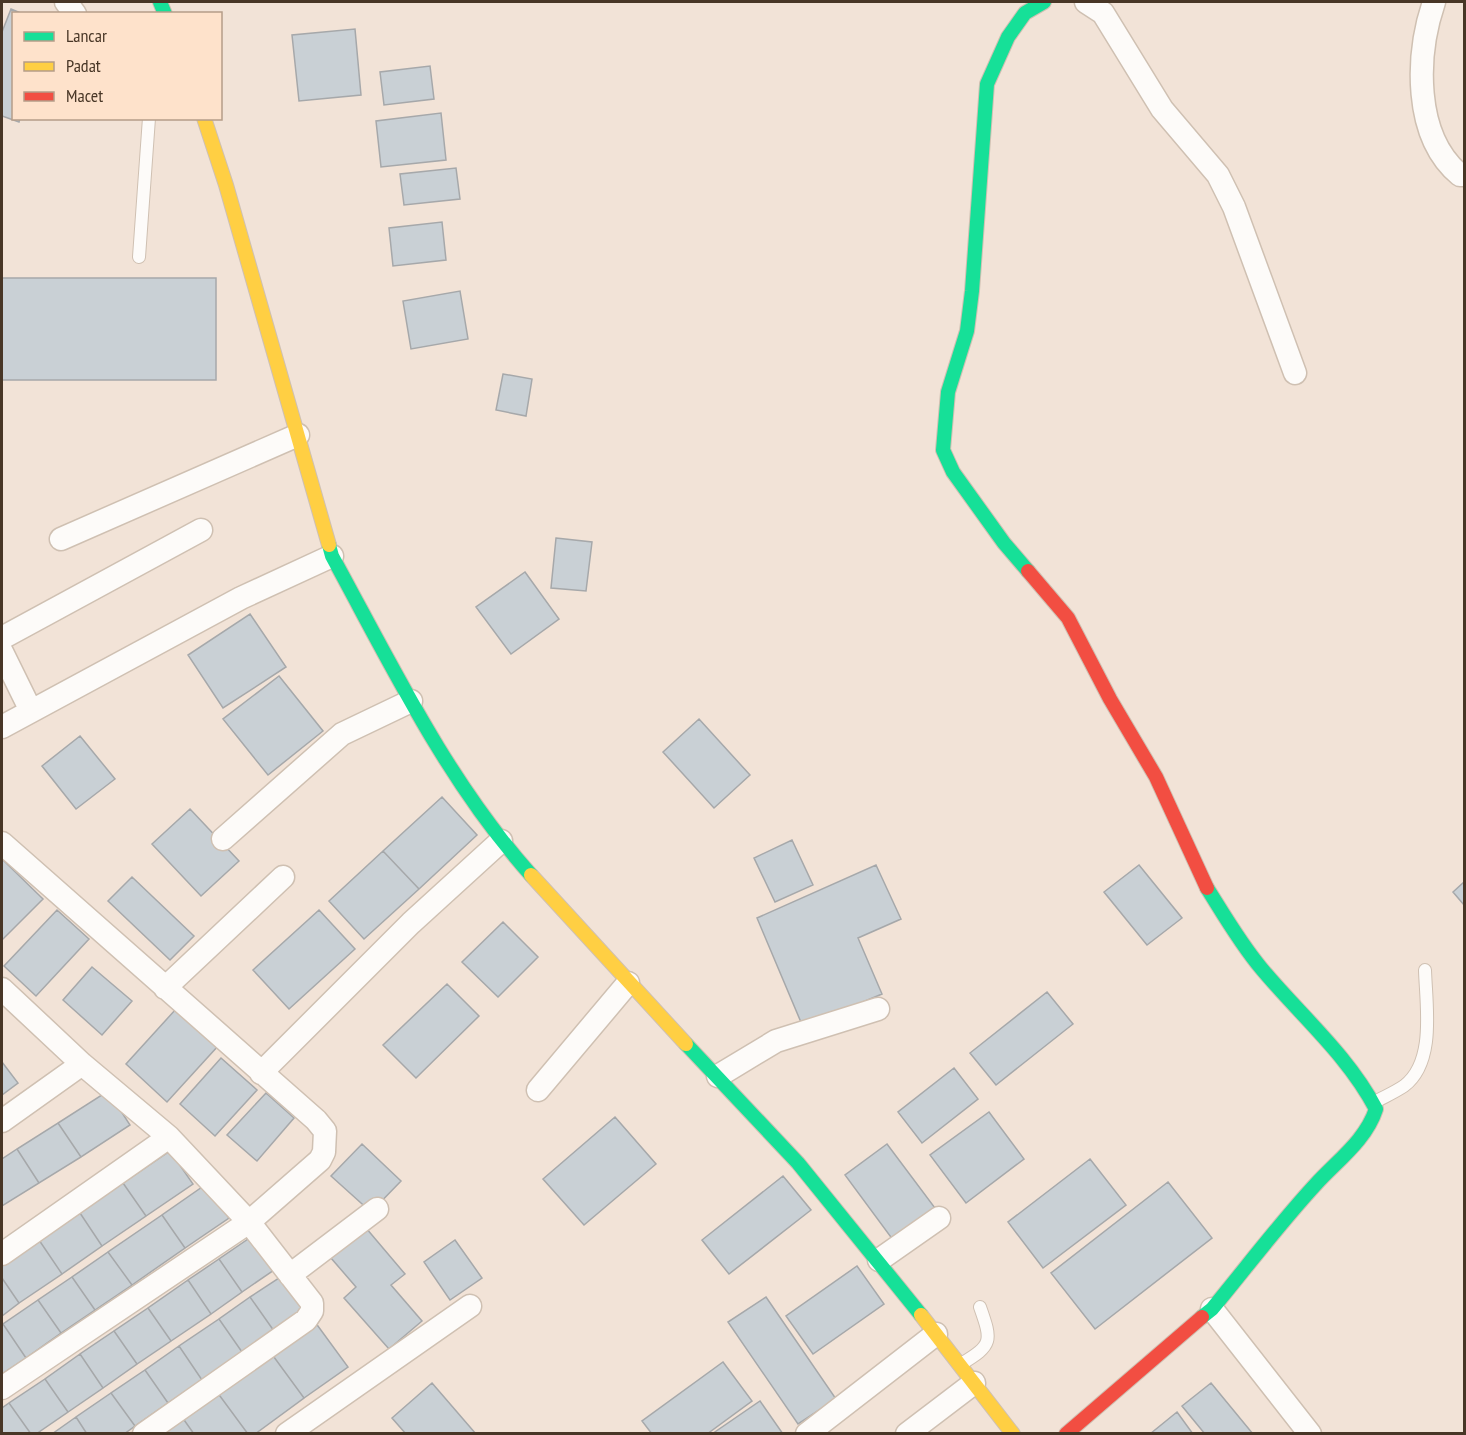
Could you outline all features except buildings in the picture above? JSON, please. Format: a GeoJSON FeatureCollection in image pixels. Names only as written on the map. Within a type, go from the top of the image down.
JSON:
{"type":"FeatureCollection","features":[{"type":"Feature","properties":{"kind":"street"},"geometry":{"type":"LineString","coordinates":[[1044,2],[1025,13],[1014,29],[987,84],[972,291],[967,331],[948,393],[943,450],[952,472],[1004,543],[1068,618],[1110,699],[1156,777],[1203,881],[1230,925],[1260,967],[1344,1059],[1374,1102],[1376,1109],[1371,1124],[1358,1142],[1316,1185],[1212,1309],[1149,1360],[1066,1434]]}},
{"type":"Feature","properties":{"kind":"street"},"geometry":{"type":"LineString","coordinates":[[1086,2],[1107,19],[1162,109],[1218,175],[1234,207],[1295,373]]}},
{"type":"Feature","properties":{"kind":"street"},"geometry":{"type":"LineString","coordinates":[[1434,2],[1429,16],[1420,96],[1432,136],[1445,162],[1460,175],[1464,175]]}},
{"type":"Feature","properties":{"kind":"street"},"geometry":{"type":"LineString","coordinates":[[205,120],[226,186],[332,556],[431,739],[501,841],[628,983],[798,1163],[879,1260],[1013,1434]]}},
{"type":"Feature","properties":{"kind":"street"},"geometry":{"type":"LineString","coordinates":[[61,539],[298,435]]}},
{"type":"Feature","properties":{"kind":"street"},"geometry":{"type":"LineString","coordinates":[[2,638],[201,530]]}},
{"type":"Feature","properties":{"kind":"street"},"geometry":{"type":"LineString","coordinates":[[2,727],[242,598],[332,556]]}},
{"type":"Feature","properties":{"kind":"street"},"geometry":{"type":"LineString","coordinates":[[2,652],[31,711]]}},
{"type":"Feature","properties":{"kind":"street"},"geometry":{"type":"LineString","coordinates":[[222,839],[342,734],[411,701]]}},
{"type":"Feature","properties":{"kind":"street"},"geometry":{"type":"LineString","coordinates":[[261,1073],[411,923],[501,841]]}},
{"type":"Feature","properties":{"kind":"street"},"geometry":{"type":"LineString","coordinates":[[2,843],[316,1120],[325,1131],[326,1142],[320,1160],[249,1222],[2,1388]]}},
{"type":"Feature","properties":{"kind":"street"},"geometry":{"type":"LineString","coordinates":[[165,988],[283,877]]}},
{"type":"Feature","properties":{"kind":"street"},"geometry":{"type":"LineString","coordinates":[[538,1090],[628,983]]}},
{"type":"Feature","properties":{"kind":"street"},"geometry":{"type":"LineString","coordinates":[[2,990],[82,1064],[169,1137],[249,1222],[312,1303],[312,1311],[306,1320],[144,1434]]}},
{"type":"Feature","properties":{"kind":"street"},"geometry":{"type":"LineString","coordinates":[[718,1076],[776,1041],[878,1009]]}},
{"type":"Feature","properties":{"kind":"street"},"geometry":{"type":"LineString","coordinates":[[2,1121],[82,1064]]}},
{"type":"Feature","properties":{"kind":"street"},"geometry":{"type":"LineString","coordinates":[[2,1254],[169,1137]]}},
{"type":"Feature","properties":{"kind":"street"},"geometry":{"type":"LineString","coordinates":[[290,1275],[377,1209]]}},
{"type":"Feature","properties":{"kind":"street"},"geometry":{"type":"LineString","coordinates":[[879,1260],[939,1218]]}},
{"type":"Feature","properties":{"kind":"street"},"geometry":{"type":"LineString","coordinates":[[287,1434],[470,1306]]}},
{"type":"Feature","properties":{"kind":"street"},"geometry":{"type":"LineString","coordinates":[[1212,1309],[1310,1434]]}},
{"type":"Feature","properties":{"kind":"street"},"geometry":{"type":"LineString","coordinates":[[807,1434],[936,1334]]}},
{"type":"Feature","properties":{"kind":"street"},"geometry":{"type":"LineString","coordinates":[[907,1434],[974,1383]]}},
{"type":"Feature","properties":{"kind":"lane"},"geometry":{"type":"LineString","coordinates":[[139,257],[149,120]]}},
{"type":"Feature","properties":{"kind":"lane"},"geometry":{"type":"LineString","coordinates":[[1374,1102],[1406,1084],[1421,1061],[1427,1029],[1425,970]]}},
{"type":"Feature","properties":{"kind":"lane"},"geometry":{"type":"LineString","coordinates":[[960,1364],[983,1350],[988,1343],[989,1333],[980,1307]]}},
{"type":"Feature","properties":{"kind":"traffic: fast"},"geometry":{"type":"LineString","coordinates":[[160,2],[164,12]]}},
{"type":"Feature","properties":{"kind":"traffic: fast"},"geometry":{"type":"LineString","coordinates":[[1028,571],[1004,543],[953,472],[943,450],[948,392],[967,331],[972,291],[987,84],[1008,37],[1025,13],[1044,2]]}},
{"type":"Feature","properties":{"kind":"traffic: fast"},"geometry":{"type":"LineString","coordinates":[[329,545],[332,556],[422,722],[473,801],[531,875]]}},
{"type":"Feature","properties":{"kind":"traffic: fast"},"geometry":{"type":"LineString","coordinates":[[1202,1317],[1212,1309],[1302,1199],[1358,1140],[1366,1130],[1376,1109],[1351,1070],[1253,958],[1207,888]]}},
{"type":"Feature","properties":{"kind":"traffic: fast"},"geometry":{"type":"LineString","coordinates":[[686,1044],[798,1163],[921,1315]]}},
{"type":"Feature","properties":{"kind":"traffic: slow"},"geometry":{"type":"LineString","coordinates":[[205,120],[226,185],[329,545]]}},
{"type":"Feature","properties":{"kind":"traffic: slow"},"geometry":{"type":"LineString","coordinates":[[531,875],[686,1044]]}},
{"type":"Feature","properties":{"kind":"traffic: slow"},"geometry":{"type":"LineString","coordinates":[[921,1315],[1013,1434]]}},
{"type":"Feature","properties":{"kind":"traffic: jam"},"geometry":{"type":"LineString","coordinates":[[1028,571],[1068,618],[1110,699],[1156,777],[1207,888]]}},
{"type":"Feature","properties":{"kind":"traffic: jam"},"geometry":{"type":"LineString","coordinates":[[1066,1434],[1202,1317]]}}]}
